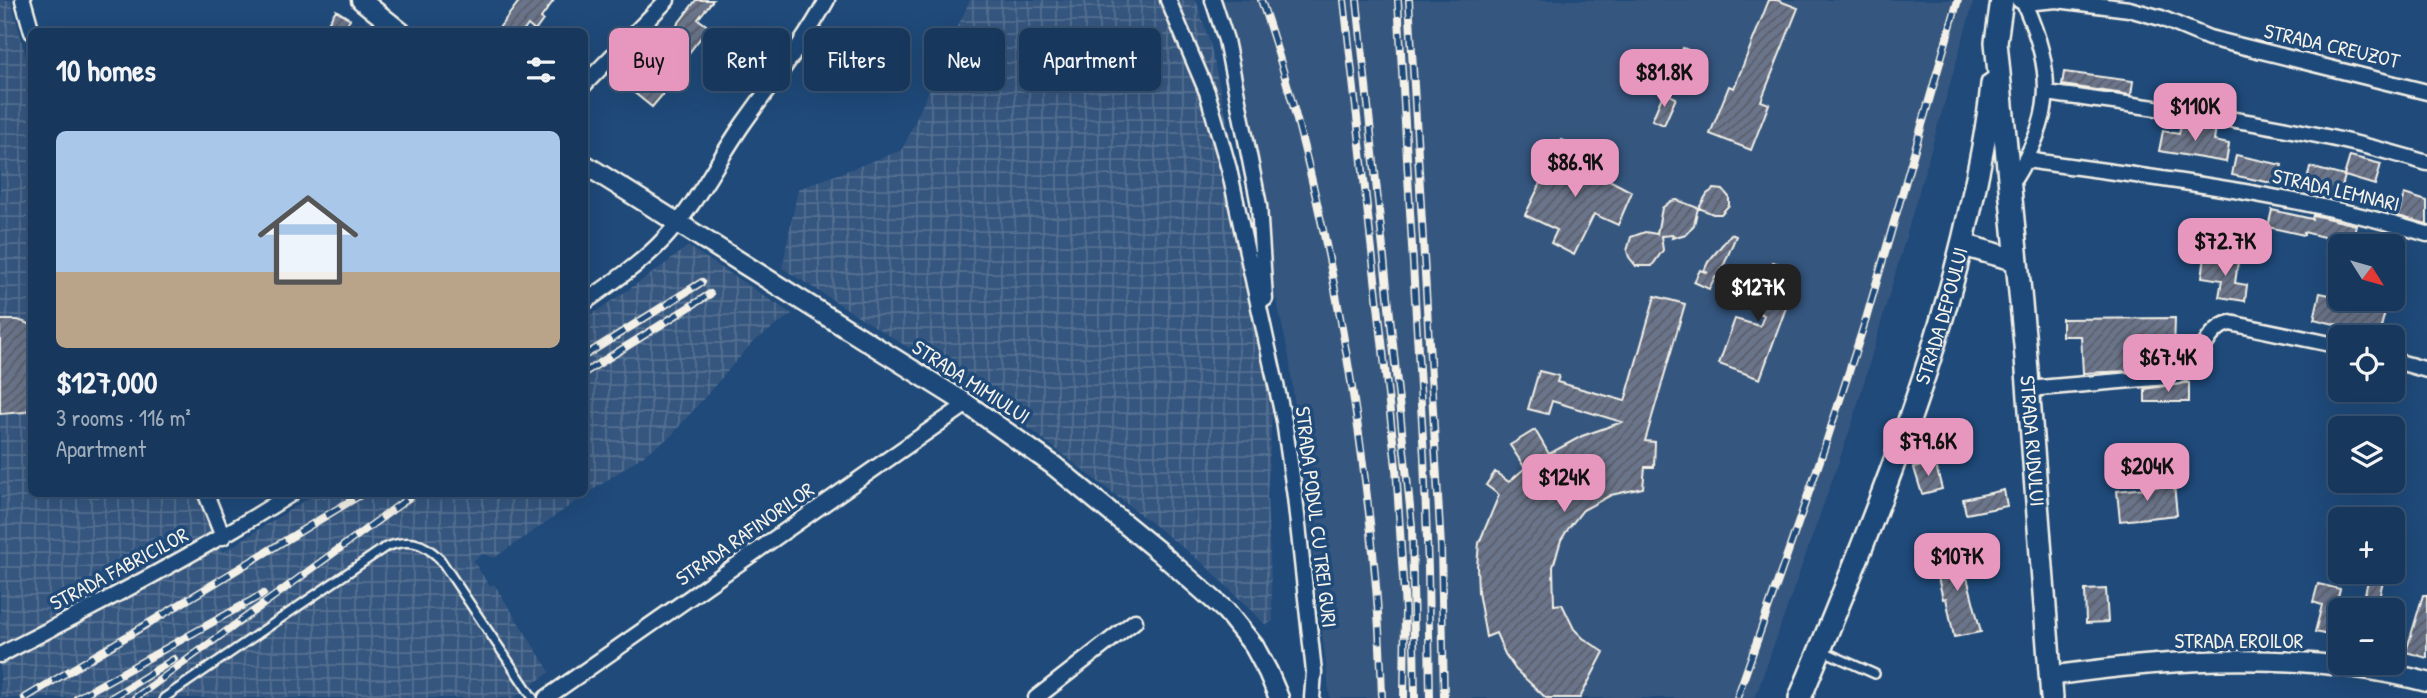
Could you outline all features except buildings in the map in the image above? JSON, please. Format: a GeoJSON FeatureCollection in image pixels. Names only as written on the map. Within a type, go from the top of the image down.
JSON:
{"type":"FeatureCollection","features":[{"type":"Feature","properties":{"kind":"main road","name":"STRADA RUDULUI"},"geometry":{"type":"LineString","coordinates":[[2002,0],[1996,42],[2011,184],[2052,698]]}},
{"type":"Feature","properties":{"kind":"main road","name":"STRADA DEPOULUI"},"geometry":{"type":"LineString","coordinates":[[1800,698],[1905,431],[1942,321],[1983,151],[1996,42]]}},
{"type":"Feature","properties":{"kind":"main road"},"geometry":{"type":"LineString","coordinates":[[1962,245],[2016,260]]}},
{"type":"Feature","properties":{"kind":"street"},"geometry":{"type":"LineString","coordinates":[[23,0],[31,28]]}},
{"type":"Feature","properties":{"kind":"street"},"geometry":{"type":"LineString","coordinates":[[361,0],[396,28]]}},
{"type":"Feature","properties":{"kind":"street"},"geometry":{"type":"LineString","coordinates":[[588,81],[667,0]]}},
{"type":"Feature","properties":{"kind":"street"},"geometry":{"type":"LineString","coordinates":[[588,300],[662,241],[677,224],[704,188],[744,123],[807,37],[827,0]]}},
{"type":"Feature","properties":{"kind":"street","name":"STRADA PODUL CU TREI GURI"},"geometry":{"type":"LineString","coordinates":[[1168,0],[1207,92],[1229,169],[1284,421],[1314,672],[1312,698]]}},
{"type":"Feature","properties":{"kind":"street","name":"STRADA PODUL CU TREI GURI"},"geometry":{"type":"LineString","coordinates":[[1213,0],[1226,40],[1259,205],[1267,342]]}},
{"type":"Feature","properties":{"kind":"street","name":"STRADA CREUZOT"},"geometry":{"type":"LineString","coordinates":[[2022,1],[2057,0],[2129,9],[2161,18],[2209,38],[2427,92]]}},
{"type":"Feature","properties":{"kind":"street"},"geometry":{"type":"LineString","coordinates":[[2011,184],[2026,160],[2044,115],[2048,93],[2042,50],[2022,1]]}},
{"type":"Feature","properties":{"kind":"street"},"geometry":{"type":"LineString","coordinates":[[2048,93],[2193,113],[2398,154],[2427,163]]}},
{"type":"Feature","properties":{"kind":"street","name":"STRADA LEMNARI"},"geometry":{"type":"LineString","coordinates":[[2026,160],[2253,192],[2343,211],[2427,234]]}},
{"type":"Feature","properties":{"kind":"street","name":"STRADA MIMIULUI"},"geometry":{"type":"LineString","coordinates":[[588,167],[967,404],[1063,474],[1226,611],[1254,646],[1279,698]]}},
{"type":"Feature","properties":{"kind":"street"},"geometry":{"type":"LineString","coordinates":[[2028,388],[2178,376],[2189,369],[2218,328],[2230,323],[2328,343]]}},
{"type":"Feature","properties":{"kind":"street"},"geometry":{"type":"LineString","coordinates":[[2405,364],[2427,370]]}},
{"type":"Feature","properties":{"kind":"street","name":"STRADA RAFINORILOR"},"geometry":{"type":"LineString","coordinates":[[546,698],[967,404]]}},
{"type":"Feature","properties":{"kind":"street"},"geometry":{"type":"LineString","coordinates":[[207,497],[223,537]]}},
{"type":"Feature","properties":{"kind":"street","name":"STRADA FABRICILOR"},"geometry":{"type":"LineString","coordinates":[[0,655],[223,537],[286,497]]}},
{"type":"Feature","properties":{"kind":"street"},"geometry":{"type":"LineString","coordinates":[[1036,698],[1135,621]]}},
{"type":"Feature","properties":{"kind":"street","name":"STRADA EROILOR"},"geometry":{"type":"LineString","coordinates":[[2050,676],[2125,665],[2251,661],[2368,670],[2427,682]]}},
{"type":"Feature","properties":{"kind":"lane"},"geometry":{"type":"LineString","coordinates":[[164,698],[384,548],[406,541],[429,548],[440,559],[533,698]]}},
{"type":"Feature","properties":{"kind":"lane"},"geometry":{"type":"LineString","coordinates":[[1820,650],[1875,674]]}},
{"type":"Feature","properties":{"kind":"shaded area"},"geometry":{"type":"Polygon","coordinates":[[[0,0],[11,0],[28,65],[28,497],[199,497],[223,552],[310,497],[583,497],[494,558],[483,554],[473,561],[490,586],[494,584],[550,672],[514,698],[0,698],[0,0]]]}},
{"type":"Feature","properties":{"kind":"shaded area"},"geometry":{"type":"Polygon","coordinates":[[[970,0],[1196,0],[1210,43],[1276,344],[1267,497],[1273,621],[1266,625],[1204,564],[998,404],[782,268],[798,189],[902,150],[929,91],[1005,91],[1005,28],[957,28],[970,0]]]}},
{"type":"Feature","properties":{"kind":"shaded area"},"geometry":{"type":"Polygon","coordinates":[[[1207,0],[1974,0],[1852,424],[1755,698],[1330,698],[1289,357],[1220,39],[1207,0]]]}},
{"type":"Feature","properties":{"kind":"shaded area"},"geometry":{"type":"Polygon","coordinates":[[[688,246],[792,314],[752,343],[670,437],[588,493],[588,317],[688,246]]]}},
{"type":"Feature","properties":{"kind":"railway"},"geometry":{"type":"LineString","coordinates":[[1261,0],[1310,171],[1345,345],[1370,521],[1382,698]]}},
{"type":"Feature","properties":{"kind":"railway"},"geometry":{"type":"LineString","coordinates":[[1344,0],[1396,467],[1405,610],[1404,698]]}},
{"type":"Feature","properties":{"kind":"railway"},"geometry":{"type":"LineString","coordinates":[[1357,0],[1412,526],[1415,698]]}},
{"type":"Feature","properties":{"kind":"railway"},"geometry":{"type":"LineString","coordinates":[[1398,0],[1424,457],[1430,698]]}},
{"type":"Feature","properties":{"kind":"railway"},"geometry":{"type":"LineString","coordinates":[[1409,0],[1441,547],[1444,698]]}},
{"type":"Feature","properties":{"kind":"railway"},"geometry":{"type":"LineString","coordinates":[[1737,698],[1823,452],[1866,319],[1958,0]]}},
{"type":"Feature","properties":{"kind":"railway"},"geometry":{"type":"LineString","coordinates":[[588,353],[702,282]]}},
{"type":"Feature","properties":{"kind":"railway"},"geometry":{"type":"LineString","coordinates":[[588,370],[710,294]]}},
{"type":"Feature","properties":{"kind":"railway"},"geometry":{"type":"LineString","coordinates":[[25,698],[357,497]]}},
{"type":"Feature","properties":{"kind":"railway"},"geometry":{"type":"LineString","coordinates":[[135,698],[410,497]]}},
{"type":"Feature","properties":{"kind":"railway"},"geometry":{"type":"LineString","coordinates":[[77,698],[263,594]]}},
{"type":"Feature","properties":{"kind":"railway"},"geometry":{"type":"LineString","coordinates":[[111,698],[174,659]]}}]}
